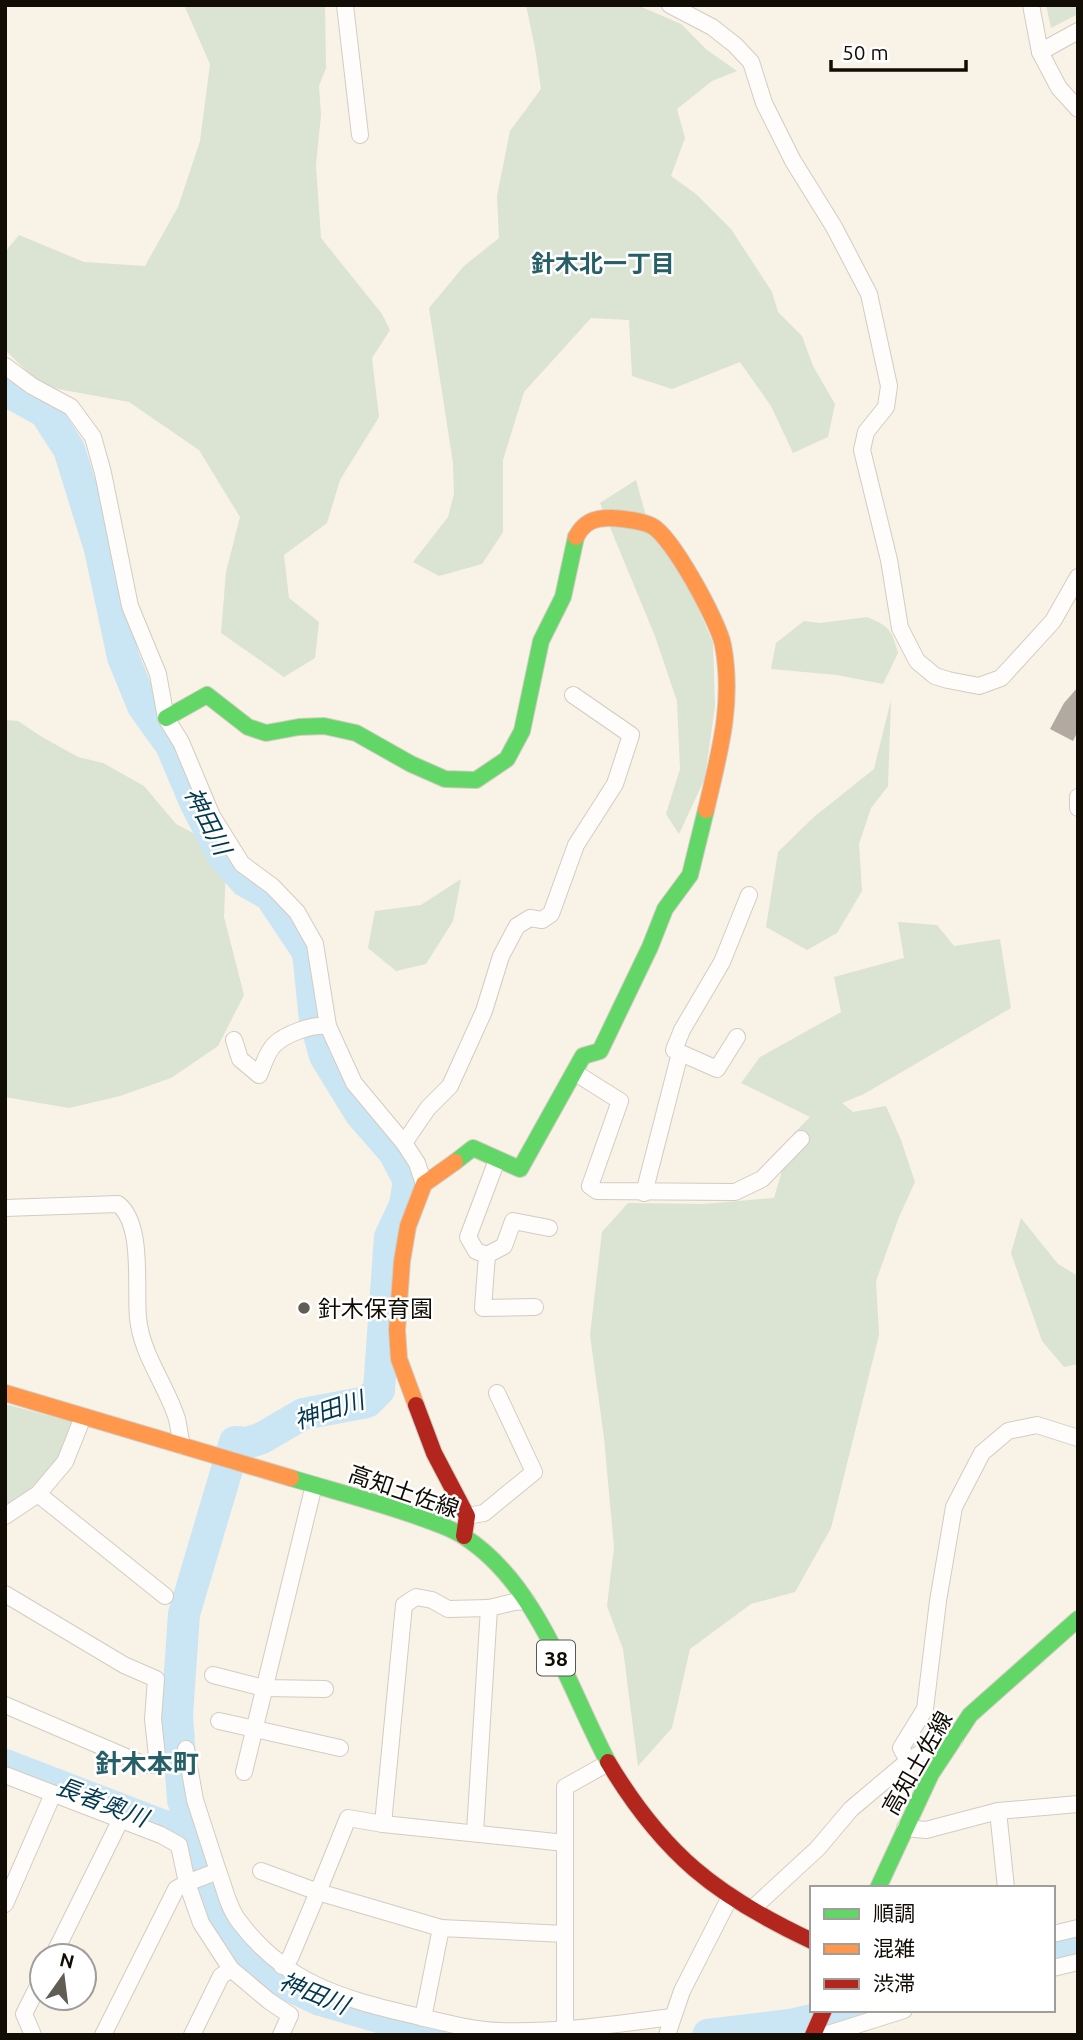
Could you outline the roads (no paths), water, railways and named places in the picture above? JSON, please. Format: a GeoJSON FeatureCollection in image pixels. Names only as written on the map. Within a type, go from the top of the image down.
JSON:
{"type":"FeatureCollection","features":[{"type":"Feature","properties":{"kind":"street"},"geometry":{"type":"LineString","coordinates":[[345,5],[360,135]]}},
{"type":"Feature","properties":{"kind":"street"},"geometry":{"type":"LineString","coordinates":[[670,5],[712,27],[751,62],[764,103],[793,161],[834,227],[869,294],[889,386],[886,407],[866,432],[862,450],[889,560],[900,628],[917,661],[935,677],[948,680],[979,686],[1001,678],[1053,621],[1078,577]]}},
{"type":"Feature","properties":{"kind":"street"},"geometry":{"type":"LineString","coordinates":[[1031,5],[1040,52],[1059,88],[1078,109]]}},
{"type":"Feature","properties":{"kind":"street"},"geometry":{"type":"LineString","coordinates":[[1040,52],[1078,31]]}},
{"type":"Feature","properties":{"kind":"street"},"geometry":{"type":"LineString","coordinates":[[5,366],[32,386],[71,407],[93,437],[130,606],[158,674],[166,718],[181,741],[212,816],[243,864],[272,886],[297,912],[315,944],[328,1026],[354,1083],[404,1143],[417,1163],[424,1184]]}},
{"type":"Feature","properties":{"kind":"street"},"geometry":{"type":"LineString","coordinates":[[166,718],[207,695],[248,727],[266,733],[324,726],[356,733],[444,779],[476,780],[507,759],[522,731],[541,641],[563,597],[575,540],[582,526],[597,518],[627,519],[654,527],[696,585],[723,643],[727,692],[724,731],[690,875],[665,909],[650,947],[600,1051],[583,1056],[520,1169],[473,1147],[424,1184],[408,1226],[401,1261],[397,1330],[399,1359],[434,1453],[467,1516],[464,1536]]}},
{"type":"Feature","properties":{"kind":"street"},"geometry":{"type":"LineString","coordinates":[[404,1143],[428,1108],[450,1086],[484,1011],[501,956],[517,926],[530,918],[542,920],[551,914],[576,845],[615,784],[631,735],[573,695]]}},
{"type":"Feature","properties":{"kind":"street"},"geometry":{"type":"LineString","coordinates":[[1078,797],[1078,808]]}},
{"type":"Feature","properties":{"kind":"street"},"geometry":{"type":"LineString","coordinates":[[737,1037],[717,1069],[674,1050],[682,1030],[722,962],[749,895]]}},
{"type":"Feature","properties":{"kind":"street"},"geometry":{"type":"LineString","coordinates":[[234,1040],[240,1059],[259,1076],[273,1045],[290,1034],[321,1025],[328,1026]]}},
{"type":"Feature","properties":{"kind":"street"},"geometry":{"type":"LineString","coordinates":[[644,1193],[680,1054]]}},
{"type":"Feature","properties":{"kind":"street"},"geometry":{"type":"LineString","coordinates":[[574,1072],[620,1101],[590,1186],[597,1191],[735,1192],[762,1179],[801,1139]]}},
{"type":"Feature","properties":{"kind":"street"},"geometry":{"type":"LineString","coordinates":[[486,1255],[477,1251],[468,1237],[497,1160]]}},
{"type":"Feature","properties":{"kind":"street"},"geometry":{"type":"LineString","coordinates":[[5,1208],[118,1204],[126,1210],[139,1275],[138,1318],[144,1347],[177,1418],[182,1446]]}},
{"type":"Feature","properties":{"kind":"street"},"geometry":{"type":"LineString","coordinates":[[486,1255],[503,1246],[513,1221],[549,1228]]}},
{"type":"Feature","properties":{"kind":"street"},"geometry":{"type":"LineString","coordinates":[[486,1255],[483,1308],[535,1307]]}},
{"type":"Feature","properties":{"kind":"street","name":"高知土佐線"},"geometry":{"type":"LineString","coordinates":[[5,1393],[405,1512],[464,1536],[503,1568],[527,1601],[608,1763],[677,1855],[730,1897],[810,1940]]}},
{"type":"Feature","properties":{"kind":"street"},"geometry":{"type":"LineString","coordinates":[[467,1516],[484,1513],[534,1472],[497,1393]]}},
{"type":"Feature","properties":{"kind":"street"},"geometry":{"type":"LineString","coordinates":[[5,1517],[38,1494],[65,1462],[83,1416]]}},
{"type":"Feature","properties":{"kind":"street"},"geometry":{"type":"LineString","coordinates":[[908,1761],[901,1748],[925,1709],[937,1601],[954,1507],[982,1453],[1008,1431],[1037,1425],[1078,1438]]}},
{"type":"Feature","properties":{"kind":"street"},"geometry":{"type":"LineString","coordinates":[[244,1772],[314,1485]]}},
{"type":"Feature","properties":{"kind":"street"},"geometry":{"type":"LineString","coordinates":[[38,1494],[166,1596]]}},
{"type":"Feature","properties":{"kind":"street"},"geometry":{"type":"LineString","coordinates":[[5,1594],[124,1665],[156,1679],[153,1719],[158,1765],[145,1765],[5,1705]]}},
{"type":"Feature","properties":{"kind":"street"},"geometry":{"type":"LineString","coordinates":[[383,1824],[404,1605],[416,1597],[432,1600],[448,1609],[489,1608],[527,1601]]}},
{"type":"Feature","properties":{"kind":"street"},"geometry":{"type":"LineString","coordinates":[[475,1832],[489,1608]]}},
{"type":"Feature","properties":{"kind":"street","name":"高知土佐線"},"geometry":{"type":"LineString","coordinates":[[879,1886],[931,1774],[970,1715],[1078,1619]]}},
{"type":"Feature","properties":{"kind":"street"},"geometry":{"type":"LineString","coordinates":[[214,1675],[264,1688],[325,1689]]}},
{"type":"Feature","properties":{"kind":"street"},"geometry":{"type":"LineString","coordinates":[[219,1721],[340,1748]]}},
{"type":"Feature","properties":{"kind":"street"},"geometry":{"type":"LineString","coordinates":[[752,1909],[818,1848],[851,1809],[908,1761],[937,1743],[955,1739]]}},
{"type":"Feature","properties":{"kind":"street"},"geometry":{"type":"LineString","coordinates":[[186,1749],[195,1800],[215,1872],[236,1917],[282,1966],[309,1983],[358,2002],[470,2029],[504,2031],[669,2027],[705,1942],[730,1897]]}},
{"type":"Feature","properties":{"kind":"street"},"geometry":{"type":"LineString","coordinates":[[565,2028],[565,1787],[608,1763]]}},
{"type":"Feature","properties":{"kind":"street"},"geometry":{"type":"LineString","coordinates":[[5,1775],[121,1819],[179,1845],[201,1923],[231,1969],[290,2015],[281,2035]]}},
{"type":"Feature","properties":{"kind":"street"},"geometry":{"type":"LineString","coordinates":[[5,1904],[53,1794]]}},
{"type":"Feature","properties":{"kind":"street"},"geometry":{"type":"LineString","coordinates":[[905,1828],[926,1830],[998,1811],[1078,1804]]}},
{"type":"Feature","properties":{"kind":"street"},"geometry":{"type":"LineString","coordinates":[[998,1811],[1006,1886]]}},
{"type":"Feature","properties":{"kind":"street"},"geometry":{"type":"LineString","coordinates":[[282,1966],[290,1958],[348,1818],[565,1843]]}},
{"type":"Feature","properties":{"kind":"street"},"geometry":{"type":"LineString","coordinates":[[60,1942],[121,1819]]}},
{"type":"Feature","properties":{"kind":"street"},"geometry":{"type":"LineString","coordinates":[[261,1871],[318,1892],[441,1928],[565,1934]]}},
{"type":"Feature","properties":{"kind":"street"},"geometry":{"type":"LineString","coordinates":[[103,2035],[176,1889],[215,1872]]}},
{"type":"Feature","properties":{"kind":"street"},"geometry":{"type":"LineString","coordinates":[[424,2018],[441,1928]]}},
{"type":"Feature","properties":{"kind":"street"},"geometry":{"type":"LineString","coordinates":[[1055,1934],[1078,1928]]}},
{"type":"Feature","properties":{"kind":"street"},"geometry":{"type":"LineString","coordinates":[[1055,1968],[1078,1962]]}},
{"type":"Feature","properties":{"kind":"street"},"geometry":{"type":"LineString","coordinates":[[192,2035],[221,1976],[231,1969]]}},
{"type":"Feature","properties":{"kind":"street"},"geometry":{"type":"LineString","coordinates":[[28,2006],[24,2014],[33,2035]]}},
{"type":"Feature","properties":{"kind":"street"},"geometry":{"type":"LineString","coordinates":[[823,2012],[818,2033],[897,2012]]}},
{"type":"Feature","properties":{"kind":"waterway","name":"神田川"},"geometry":{"type":"LineString","coordinates":[[5,390],[45,412],[69,449],[100,549],[123,657],[143,706],[171,745],[196,804],[223,856],[245,881],[270,895],[308,952],[315,1020],[325,1056],[360,1113],[394,1152],[409,1181],[405,1205],[390,1237],[379,1390],[367,1402],[303,1414],[262,1438],[247,1443],[235,1442],[184,1614],[177,1715],[183,1800],[216,1900],[233,1935],[266,1974],[320,2000],[441,2035]]}},
{"type":"Feature","properties":{"kind":"waterway","name":"長者奥川"},"geometry":{"type":"LineString","coordinates":[[5,1765],[169,1828],[197,1844]]}},
{"type":"Feature","properties":{"kind":"waterway","name":"神田川"},"geometry":{"type":"LineString","coordinates":[[1055,1952],[1078,1946]]}},
{"type":"Feature","properties":{"kind":"waterway","name":"神田川"},"geometry":{"type":"LineString","coordinates":[[708,2035],[790,2025],[845,2012]]}},
{"type":"Feature","properties":{"kind":"place","name":"針木保育園"},"geometry":{"type":"Point","coordinates":[304,1308]}},
{"type":"Feature","properties":{"kind":"district","name":"針木北一丁目"},"geometry":{"type":"Point","coordinates":[603,263]}},
{"type":"Feature","properties":{"kind":"district","name":"針木本町"},"geometry":{"type":"Point","coordinates":[147,1763]}}]}
